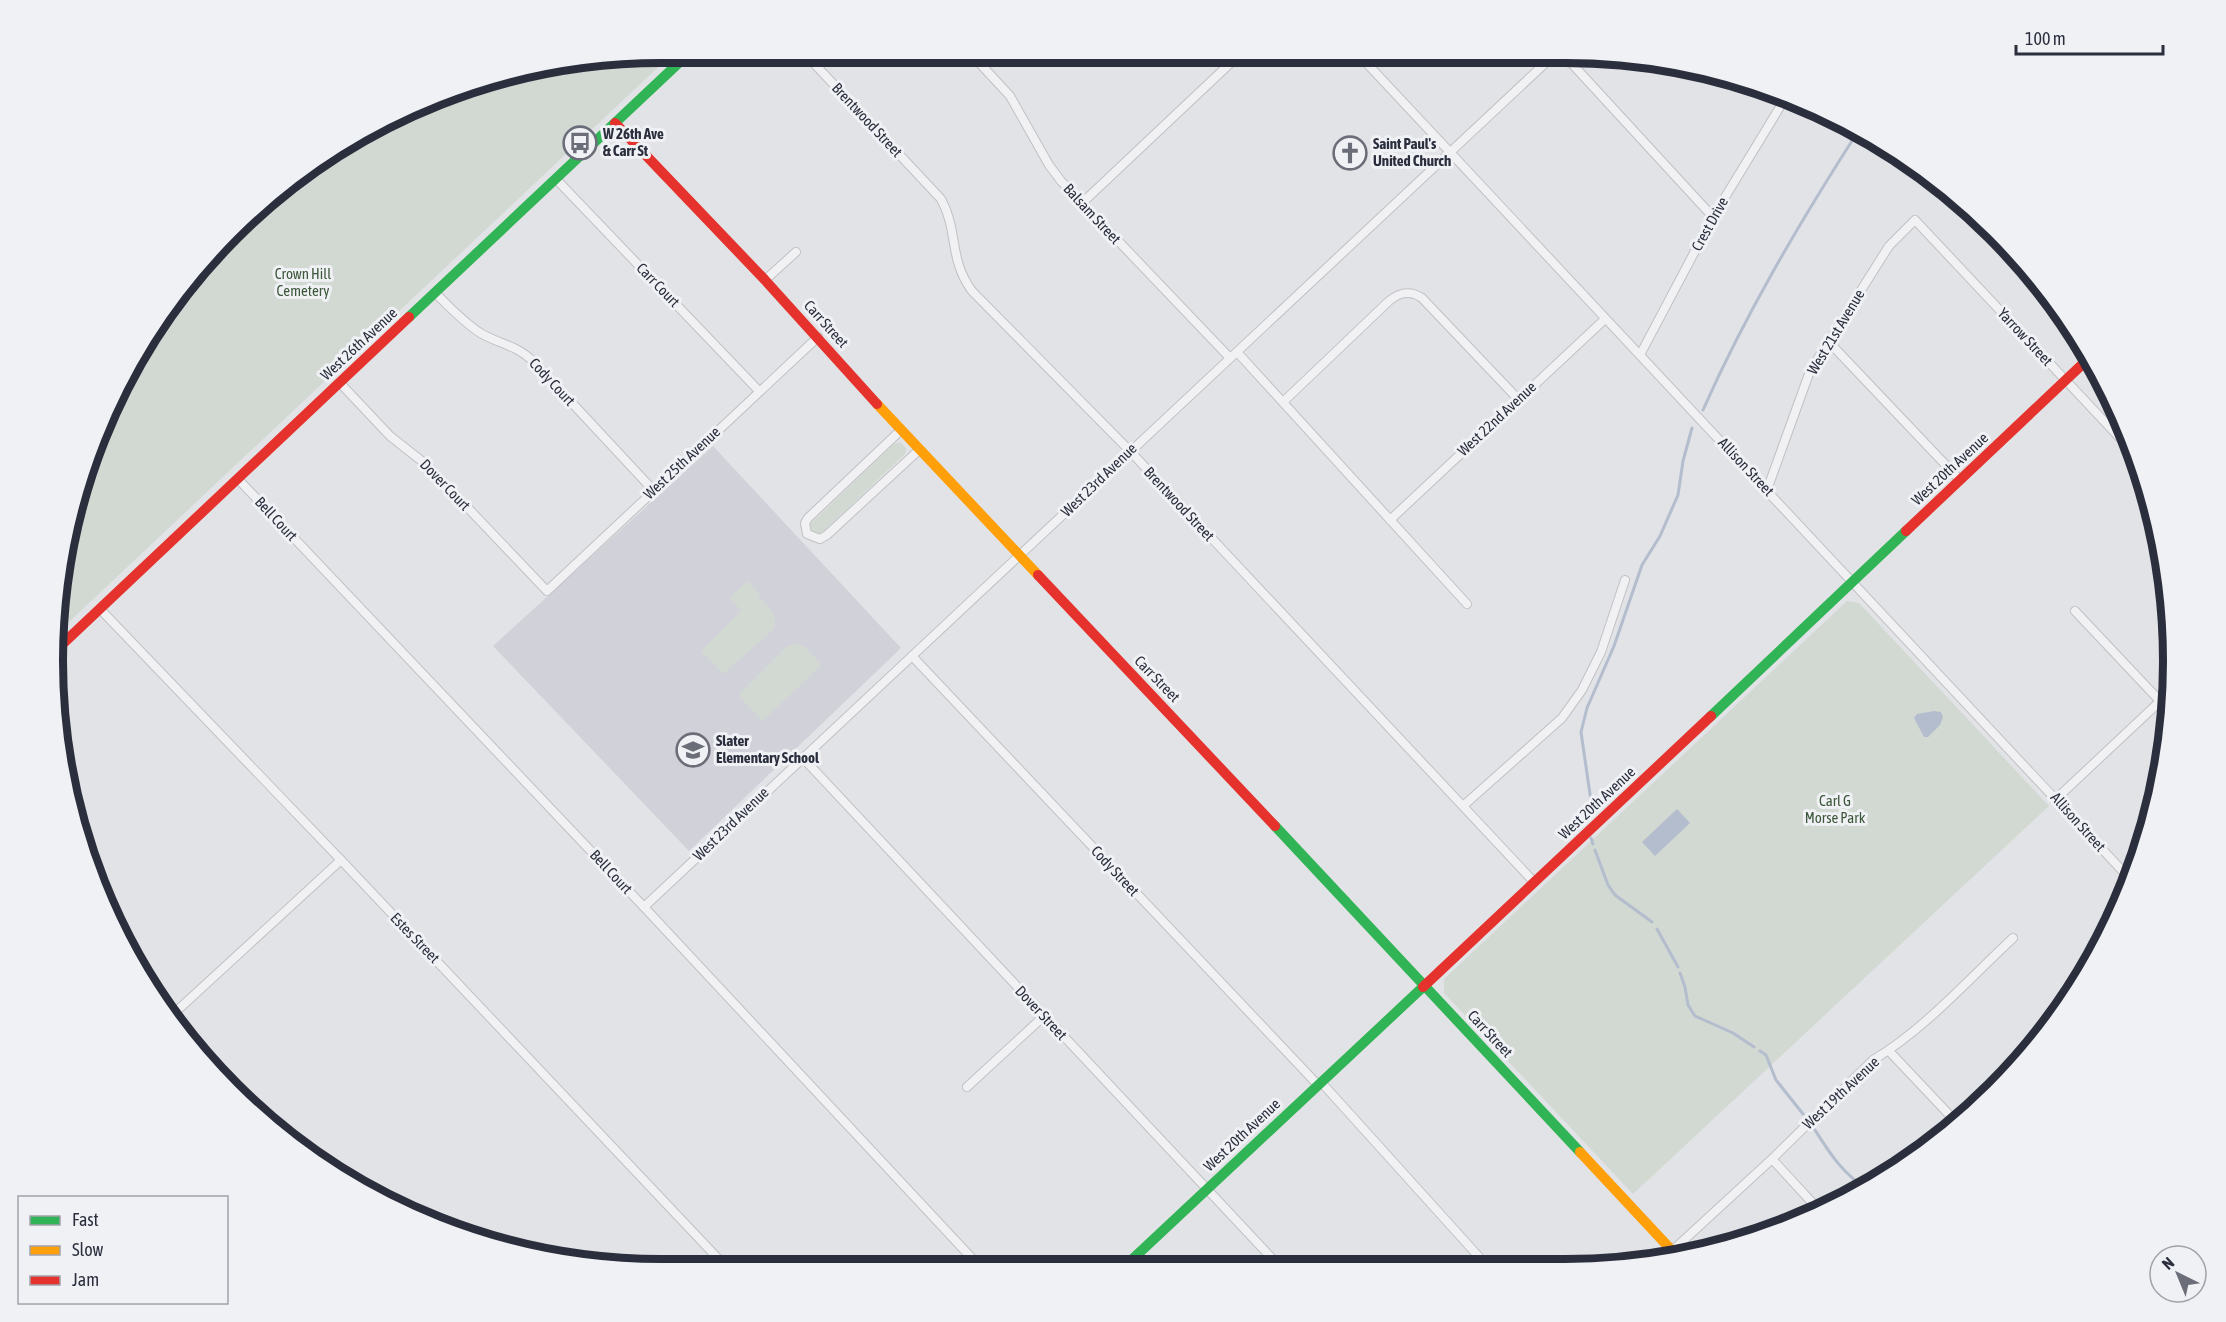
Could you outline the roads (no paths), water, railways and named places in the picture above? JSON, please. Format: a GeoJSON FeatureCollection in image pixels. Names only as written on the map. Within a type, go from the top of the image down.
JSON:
{"type":"FeatureCollection","features":[{"type":"Feature","properties":{"kind":"street","name":"West 26th Avenue"},"geometry":{"type":"LineString","coordinates":[[63,643],[679,63]]}},
{"type":"Feature","properties":{"kind":"street","name":"Brentwood Street"},"geometry":{"type":"LineString","coordinates":[[814,63],[941,199],[951,224],[959,270],[972,291],[1129,450],[1534,882]]}},
{"type":"Feature","properties":{"kind":"street","name":"Balsam Street"},"geometry":{"type":"LineString","coordinates":[[979,63],[1010,96],[1049,165],[1081,204],[1230,358]]}},
{"type":"Feature","properties":{"kind":"street"},"geometry":{"type":"LineString","coordinates":[[1081,204],[1231,63]]}},
{"type":"Feature","properties":{"kind":"street","name":"Allison Street"},"geometry":{"type":"LineString","coordinates":[[1366,63],[2057,798],[2124,872]]}},
{"type":"Feature","properties":{"kind":"street","name":"West 23rd Avenue"},"geometry":{"type":"LineString","coordinates":[[644,906],[1545,63]]}},
{"type":"Feature","properties":{"kind":"street"},"geometry":{"type":"LineString","coordinates":[[1571,63],[1713,217]]}},
{"type":"Feature","properties":{"kind":"street","name":"Crest Drive"},"geometry":{"type":"LineString","coordinates":[[1640,355],[1713,217],[1782,104]]}},
{"type":"Feature","properties":{"kind":"street","name":"Carr Street"},"geometry":{"type":"LineString","coordinates":[[615,123],[819,337],[919,450],[1672,1250]]}},
{"type":"Feature","properties":{"kind":"street","name":"Carr Court"},"geometry":{"type":"LineString","coordinates":[[556,179],[759,391]]}},
{"type":"Feature","properties":{"kind":"street","name":"West 21st Avenue"},"geometry":{"type":"LineString","coordinates":[[1767,490],[1810,370],[1889,246],[1915,220]]}},
{"type":"Feature","properties":{"kind":"street","name":"Yarrow Street"},"geometry":{"type":"LineString","coordinates":[[1915,220],[2119,437]]}},
{"type":"Feature","properties":{"kind":"street"},"geometry":{"type":"LineString","coordinates":[[765,280],[796,252]]}},
{"type":"Feature","properties":{"kind":"street"},"geometry":{"type":"LineString","coordinates":[[1282,402],[1396,295],[1414,292],[1518,399]]}},
{"type":"Feature","properties":{"kind":"street","name":"Cody Court"},"geometry":{"type":"LineString","coordinates":[[435,293],[469,326],[515,347],[532,360],[654,491]]}},
{"type":"Feature","properties":{"kind":"street","name":"West 22nd Avenue"},"geometry":{"type":"LineString","coordinates":[[1390,520],[1605,319]]}},
{"type":"Feature","properties":{"kind":"street","name":"West 25th Avenue"},"geometry":{"type":"LineString","coordinates":[[547,591],[819,337]]}},
{"type":"Feature","properties":{"kind":"street"},"geometry":{"type":"LineString","coordinates":[[1828,341],[1960,480]]}},
{"type":"Feature","properties":{"kind":"street"},"geometry":{"type":"LineString","coordinates":[[1237,352],[1467,604]]}},
{"type":"Feature","properties":{"kind":"street","name":"West 20th Avenue"},"geometry":{"type":"LineString","coordinates":[[1133,1259],[2084,364]]}},
{"type":"Feature","properties":{"kind":"street","name":"Dover Court"},"geometry":{"type":"LineString","coordinates":[[340,383],[382,428],[428,466],[547,591]]}},
{"type":"Feature","properties":{"kind":"street"},"geometry":{"type":"LineString","coordinates":[[901,430],[808,518],[805,523],[807,534],[820,539],[827,535],[919,450]]}},
{"type":"Feature","properties":{"kind":"street","name":"Bell Court"},"geometry":{"type":"LineString","coordinates":[[238,479],[644,906],[973,1259]]}},
{"type":"Feature","properties":{"kind":"street"},"geometry":{"type":"LineString","coordinates":[[1464,806],[1562,718],[1582,690],[1601,652],[1625,580]]}},
{"type":"Feature","properties":{"kind":"street","name":"Estes Street"},"geometry":{"type":"LineString","coordinates":[[99,609],[341,860],[718,1259]]}},
{"type":"Feature","properties":{"kind":"street"},"geometry":{"type":"LineString","coordinates":[[2057,798],[2160,701],[2075,611]]}},
{"type":"Feature","properties":{"kind":"street","name":"Cody Street"},"geometry":{"type":"LineString","coordinates":[[912,656],[1319,1084],[1481,1259]]}},
{"type":"Feature","properties":{"kind":"street","name":"Dover Street"},"geometry":{"type":"LineString","coordinates":[[802,757],[1273,1259]]}},
{"type":"Feature","properties":{"kind":"street"},"geometry":{"type":"LineString","coordinates":[[177,1011],[341,860]]}},
{"type":"Feature","properties":{"kind":"street","name":"West 19th Avenue"},"geometry":{"type":"LineString","coordinates":[[1680,1248],[1873,1060],[1889,1051],[1917,1028],[2013,938]]}},
{"type":"Feature","properties":{"kind":"street"},"geometry":{"type":"LineString","coordinates":[[967,1087],[1044,1016]]}},
{"type":"Feature","properties":{"kind":"street"},"geometry":{"type":"LineString","coordinates":[[1889,1051],[1951,1117]]}},
{"type":"Feature","properties":{"kind":"street"},"geometry":{"type":"LineString","coordinates":[[1772,1159],[1813,1204]]}},
{"type":"Feature","properties":{"kind":"water"},"geometry":{"type":"Polygon","coordinates":[[[1941,712],[1943,717],[1940,725],[1928,737],[1924,737],[1914,718],[1917,714],[1941,712]]]}},
{"type":"Feature","properties":{"kind":"water"},"geometry":{"type":"Polygon","coordinates":[[[1677,809],[1690,823],[1655,856],[1642,842],[1677,809]]]}},
{"type":"Feature","properties":{"kind":"waterway"},"geometry":{"type":"LineString","coordinates":[[1703,410],[1737,338],[1775,268],[1854,138]]}},
{"type":"Feature","properties":{"kind":"waterway"},"geometry":{"type":"LineString","coordinates":[[1588,818],[1591,801],[1581,732],[1587,708],[1614,646],[1642,565],[1660,536],[1678,495],[1683,461],[1692,428]]}},
{"type":"Feature","properties":{"kind":"waterway"},"geometry":{"type":"LineString","coordinates":[[1591,838],[1593,844]]}},
{"type":"Feature","properties":{"kind":"waterway"},"geometry":{"type":"LineString","coordinates":[[1595,850],[1608,885],[1615,895],[1652,922]]}},
{"type":"Feature","properties":{"kind":"waterway"},"geometry":{"type":"LineString","coordinates":[[1657,929],[1678,967]]}},
{"type":"Feature","properties":{"kind":"waterway"},"geometry":{"type":"LineString","coordinates":[[1680,973],[1688,1005],[1695,1016],[1733,1033],[1754,1047]]}},
{"type":"Feature","properties":{"kind":"waterway"},"geometry":{"type":"LineString","coordinates":[[1760,1051],[1766,1055],[1776,1080],[1803,1114]]}},
{"type":"Feature","properties":{"kind":"waterway"},"geometry":{"type":"LineString","coordinates":[[1815,1130],[1844,1170],[1857,1182]]}},
{"type":"Feature","properties":{"kind":"place","name":"W 26th Ave & Carr St"},"geometry":{"type":"Point","coordinates":[580,143]}},
{"type":"Feature","properties":{"kind":"place","name":"Saint Paul's United Church"},"geometry":{"type":"Point","coordinates":[1350,153]}},
{"type":"Feature","properties":{"kind":"place","name":"Slater Elementary School"},"geometry":{"type":"Point","coordinates":[693,750]}},
{"type":"Feature","properties":{"kind":"park label","name":"Crown Hill Cemetery"},"geometry":{"type":"Point","coordinates":[303,282]}},
{"type":"Feature","properties":{"kind":"park label","name":"Carl G Morse Park"},"geometry":{"type":"Point","coordinates":[1835,810]}}]}
